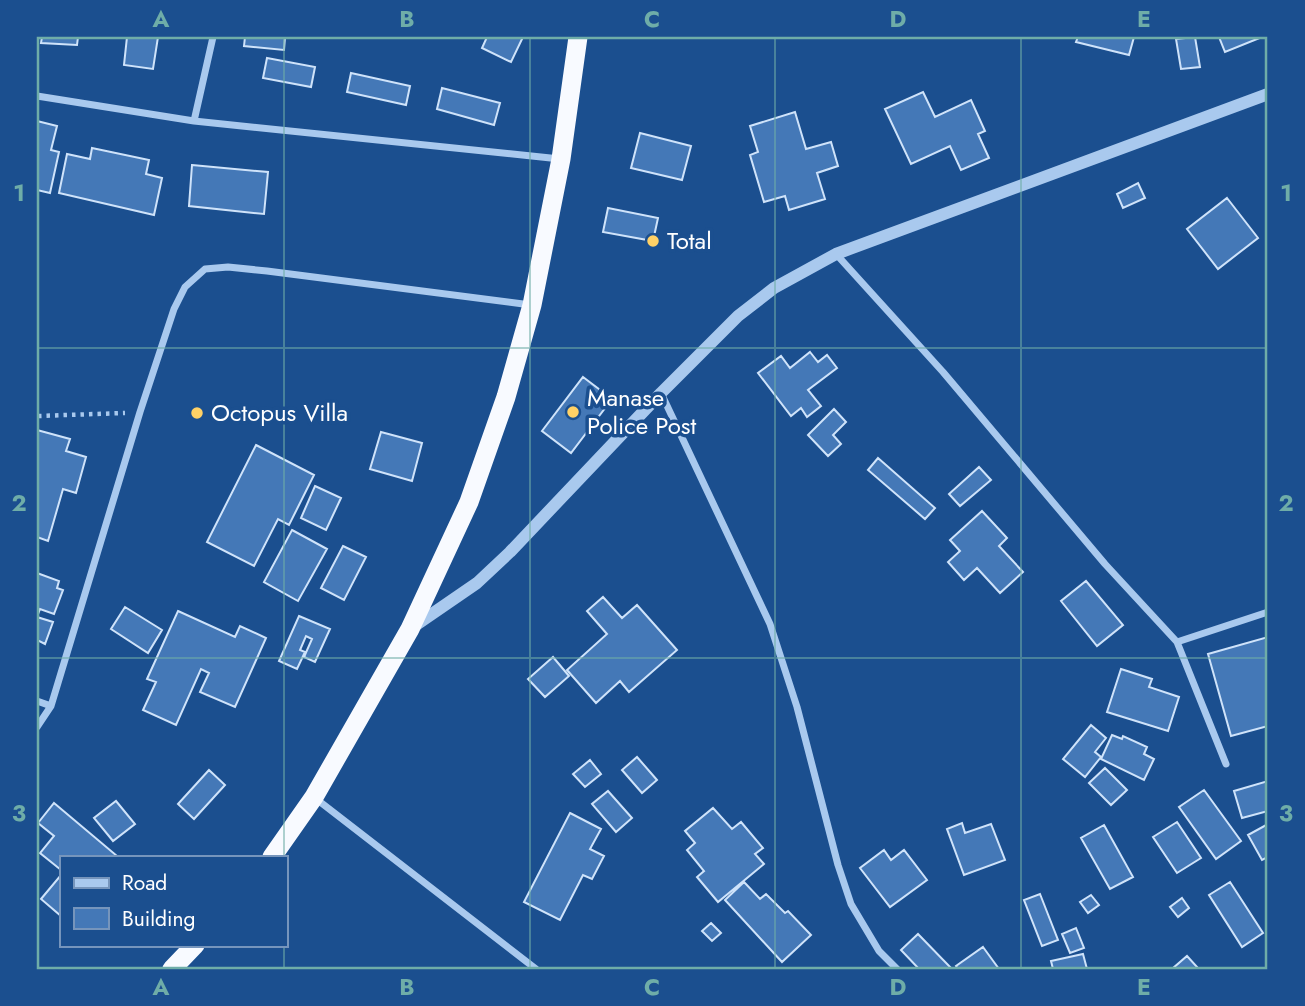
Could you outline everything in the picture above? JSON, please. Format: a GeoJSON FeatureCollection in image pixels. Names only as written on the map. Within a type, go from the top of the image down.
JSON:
{"type":"FeatureCollection","features":[{"type":"Feature","properties":{"kind":"highway"},"geometry":{"type":"LineString","coordinates":[[273,856],[314,797],[410,629],[469,502],[506,397],[532,305],[561,159],[578,37]]}},
{"type":"Feature","properties":{"kind":"highway"},"geometry":{"type":"LineString","coordinates":[[172,969],[194,946]]}},
{"type":"Feature","properties":{"kind":"street"},"geometry":{"type":"LineString","coordinates":[[194,121],[213,37]]}},
{"type":"Feature","properties":{"kind":"street"},"geometry":{"type":"LineString","coordinates":[[410,629],[477,583],[738,316],[774,288],[836,254],[1268,94]]}},
{"type":"Feature","properties":{"kind":"street"},"geometry":{"type":"LineString","coordinates":[[37,96],[194,121],[561,159]]}},
{"type":"Feature","properties":{"kind":"street"},"geometry":{"type":"LineString","coordinates":[[836,254],[943,372],[1105,564],[1177,642],[1226,764]]}},
{"type":"Feature","properties":{"kind":"street"},"geometry":{"type":"LineString","coordinates":[[37,727],[51,706],[174,309],[185,287],[205,269],[229,267],[267,271],[532,305]]}},
{"type":"Feature","properties":{"kind":"street"},"geometry":{"type":"LineString","coordinates":[[661,393],[770,624],[797,707],[851,904],[879,951],[897,969]]}},
{"type":"Feature","properties":{"kind":"street"},"geometry":{"type":"LineString","coordinates":[[1177,642],[1268,612]]}},
{"type":"Feature","properties":{"kind":"street"},"geometry":{"type":"LineString","coordinates":[[37,701],[51,706]]}},
{"type":"Feature","properties":{"kind":"street"},"geometry":{"type":"LineString","coordinates":[[314,797],[536,969]]}},
{"type":"Feature","properties":{"kind":"path"},"geometry":{"type":"LineString","coordinates":[[38,416],[140,412]]}},
{"type":"Feature","properties":{"kind":"building"},"geometry":{"type":"Polygon","coordinates":[[[42,37],[78,37],[77,45],[41,43],[42,37]]]}},
{"type":"Feature","properties":{"kind":"building"},"geometry":{"type":"Polygon","coordinates":[[[127,37],[158,37],[153,69],[124,65],[127,37]]]}},
{"type":"Feature","properties":{"kind":"building"},"geometry":{"type":"Polygon","coordinates":[[[245,37],[285,37],[284,50],[244,46],[245,37]]]}},
{"type":"Feature","properties":{"kind":"building"},"geometry":{"type":"Polygon","coordinates":[[[487,37],[523,37],[511,62],[482,48],[487,37]]]}},
{"type":"Feature","properties":{"kind":"building"},"geometry":{"type":"Polygon","coordinates":[[[1078,37],[1134,37],[1129,55],[1076,42],[1078,37]]]}},
{"type":"Feature","properties":{"kind":"building"},"geometry":{"type":"Polygon","coordinates":[[[1195,37],[1200,67],[1181,69],[1176,39],[1195,37]]]}},
{"type":"Feature","properties":{"kind":"building"},"geometry":{"type":"Polygon","coordinates":[[[1219,37],[1262,37],[1225,52],[1219,37]]]}},
{"type":"Feature","properties":{"kind":"building"},"geometry":{"type":"Polygon","coordinates":[[[267,58],[315,67],[311,87],[263,78],[267,58]]]}},
{"type":"Feature","properties":{"kind":"building"},"geometry":{"type":"Polygon","coordinates":[[[351,73],[410,86],[406,105],[347,92],[351,73]]]}},
{"type":"Feature","properties":{"kind":"building"},"geometry":{"type":"Polygon","coordinates":[[[442,88],[500,103],[494,125],[437,109],[442,88]]]}},
{"type":"Feature","properties":{"kind":"building"},"geometry":{"type":"Polygon","coordinates":[[[923,92],[935,117],[971,100],[985,131],[978,134],[989,158],[961,170],[950,146],[911,164],[885,109],[923,92]]]}},
{"type":"Feature","properties":{"kind":"building"},"geometry":{"type":"Polygon","coordinates":[[[795,112],[806,149],[831,142],[838,166],[817,173],[825,199],[789,210],[785,196],[764,202],[750,155],[758,152],[750,126],[795,112]]]}},
{"type":"Feature","properties":{"kind":"building"},"geometry":{"type":"Polygon","coordinates":[[[37,121],[57,126],[51,150],[59,152],[50,193],[37,190],[37,121]]]}},
{"type":"Feature","properties":{"kind":"building"},"geometry":{"type":"Polygon","coordinates":[[[640,133],[691,146],[682,180],[631,168],[640,133]]]}},
{"type":"Feature","properties":{"kind":"building"},"geometry":{"type":"Polygon","coordinates":[[[92,148],[149,160],[146,174],[162,178],[154,215],[59,193],[67,154],[90,159],[92,148]]]}},
{"type":"Feature","properties":{"kind":"building"},"geometry":{"type":"Polygon","coordinates":[[[192,165],[268,172],[264,214],[189,206],[192,165]]]}},
{"type":"Feature","properties":{"kind":"building"},"geometry":{"type":"Polygon","coordinates":[[[1138,183],[1145,198],[1123,208],[1117,194],[1138,183]]]}},
{"type":"Feature","properties":{"kind":"building"},"geometry":{"type":"Polygon","coordinates":[[[1227,198],[1258,238],[1218,269],[1187,229],[1227,198]]]}},
{"type":"Feature","properties":{"kind":"building"},"geometry":{"type":"Polygon","coordinates":[[[608,208],[658,218],[653,241],[603,232],[608,208]]]}},
{"type":"Feature","properties":{"kind":"building"},"geometry":{"type":"Polygon","coordinates":[[[810,352],[818,362],[827,355],[837,368],[808,390],[821,406],[807,417],[801,408],[791,416],[758,373],[781,356],[790,368],[810,352]]]}},
{"type":"Feature","properties":{"kind":"building"},"geometry":{"type":"Polygon","coordinates":[[[583,377],[612,399],[571,453],[542,431],[583,377]]]}},
{"type":"Feature","properties":{"kind":"building"},"geometry":{"type":"Polygon","coordinates":[[[834,409],[846,422],[833,435],[841,444],[828,456],[808,435],[834,409]]]}},
{"type":"Feature","properties":{"kind":"building"},"geometry":{"type":"Polygon","coordinates":[[[37,430],[70,439],[66,451],[86,457],[76,493],[63,489],[48,541],[37,537],[37,430]]]}},
{"type":"Feature","properties":{"kind":"building"},"geometry":{"type":"Polygon","coordinates":[[[381,432],[422,443],[412,481],[370,469],[381,432]]]}},
{"type":"Feature","properties":{"kind":"building"},"geometry":{"type":"Polygon","coordinates":[[[256,445],[314,475],[289,525],[278,519],[254,566],[207,542],[256,445]]]}},
{"type":"Feature","properties":{"kind":"building"},"geometry":{"type":"Polygon","coordinates":[[[878,458],[935,508],[925,519],[868,470],[878,458]]]}},
{"type":"Feature","properties":{"kind":"building"},"geometry":{"type":"Polygon","coordinates":[[[979,467],[991,480],[960,506],[949,494],[979,467]]]}},
{"type":"Feature","properties":{"kind":"building"},"geometry":{"type":"Polygon","coordinates":[[[315,486],[341,498],[326,530],[301,518],[315,486]]]}},
{"type":"Feature","properties":{"kind":"building"},"geometry":{"type":"Polygon","coordinates":[[[982,511],[1007,538],[999,546],[1023,572],[1000,593],[977,568],[964,580],[948,562],[960,551],[950,540],[982,511]]]}},
{"type":"Feature","properties":{"kind":"building"},"geometry":{"type":"Polygon","coordinates":[[[292,530],[327,549],[298,601],[264,582],[292,530]]]}},
{"type":"Feature","properties":{"kind":"building"},"geometry":{"type":"Polygon","coordinates":[[[343,546],[366,557],[344,600],[321,588],[343,546]]]}},
{"type":"Feature","properties":{"kind":"building"},"geometry":{"type":"Polygon","coordinates":[[[37,573],[59,581],[57,588],[63,590],[54,614],[40,609],[37,617],[37,573]]]}},
{"type":"Feature","properties":{"kind":"building"},"geometry":{"type":"Polygon","coordinates":[[[1086,581],[1123,625],[1097,646],[1061,601],[1086,581]]]}},
{"type":"Feature","properties":{"kind":"building"},"geometry":{"type":"Polygon","coordinates":[[[603,597],[622,618],[637,605],[677,650],[629,692],[620,681],[596,703],[567,670],[607,634],[587,611],[603,597]]]}},
{"type":"Feature","properties":{"kind":"building"},"geometry":{"type":"Polygon","coordinates":[[[125,607],[162,630],[148,653],[111,629],[125,607]]]}},
{"type":"Feature","properties":{"kind":"building"},"geometry":{"type":"Polygon","coordinates":[[[178,611],[235,637],[240,626],[266,638],[235,707],[200,692],[209,673],[201,669],[176,725],[143,710],[156,682],[147,679],[178,611]]]}},
{"type":"Feature","properties":{"kind":"building"},"geometry":{"type":"Polygon","coordinates":[[[299,616],[330,629],[315,662],[304,657],[312,639],[306,636],[300,650],[305,652],[297,669],[279,661],[299,616]]]}},
{"type":"Feature","properties":{"kind":"building"},"geometry":{"type":"Polygon","coordinates":[[[37,617],[53,622],[45,644],[37,640],[37,617]]]}},
{"type":"Feature","properties":{"kind":"building"},"geometry":{"type":"Polygon","coordinates":[[[1268,637],[1268,726],[1231,736],[1208,654],[1268,637]]]}},
{"type":"Feature","properties":{"kind":"building"},"geometry":{"type":"Polygon","coordinates":[[[553,657],[569,676],[545,697],[528,679],[553,657]]]}},
{"type":"Feature","properties":{"kind":"building"},"geometry":{"type":"Polygon","coordinates":[[[1121,669],[1152,679],[1149,687],[1179,697],[1168,731],[1107,712],[1121,669]]]}},
{"type":"Feature","properties":{"kind":"building"},"geometry":{"type":"Polygon","coordinates":[[[1091,725],[1106,738],[1095,752],[1101,757],[1085,777],[1063,759],[1091,725]]]}},
{"type":"Feature","properties":{"kind":"building"},"geometry":{"type":"Polygon","coordinates":[[[1112,735],[1122,739],[1123,736],[1147,747],[1144,754],[1154,759],[1144,780],[1101,759],[1112,735]]]}},
{"type":"Feature","properties":{"kind":"building"},"geometry":{"type":"Polygon","coordinates":[[[637,757],[657,780],[642,793],[622,770],[637,757]]]}},
{"type":"Feature","properties":{"kind":"building"},"geometry":{"type":"Polygon","coordinates":[[[590,760],[601,774],[585,787],[573,774],[590,760]]]}},
{"type":"Feature","properties":{"kind":"building"},"geometry":{"type":"Polygon","coordinates":[[[1105,768],[1127,790],[1111,805],[1089,783],[1105,768]]]}},
{"type":"Feature","properties":{"kind":"building"},"geometry":{"type":"Polygon","coordinates":[[[209,770],[225,785],[194,819],[178,804],[209,770]]]}},
{"type":"Feature","properties":{"kind":"building"},"geometry":{"type":"Polygon","coordinates":[[[1268,781],[1268,811],[1242,818],[1234,791],[1268,781]]]}},
{"type":"Feature","properties":{"kind":"building"},"geometry":{"type":"Polygon","coordinates":[[[1204,790],[1241,841],[1216,859],[1179,807],[1204,790]]]}},
{"type":"Feature","properties":{"kind":"building"},"geometry":{"type":"Polygon","coordinates":[[[608,791],[632,818],[616,832],[592,804],[608,791]]]}},
{"type":"Feature","properties":{"kind":"building"},"geometry":{"type":"Polygon","coordinates":[[[116,801],[135,824],[113,841],[94,818],[116,801]]]}},
{"type":"Feature","properties":{"kind":"building"},"geometry":{"type":"Polygon","coordinates":[[[54,803],[117,856],[60,856],[60,869],[40,853],[54,836],[38,823],[54,803]]]}},
{"type":"Feature","properties":{"kind":"building"},"geometry":{"type":"Polygon","coordinates":[[[713,808],[732,829],[741,822],[763,848],[755,854],[764,864],[718,902],[697,877],[704,871],[687,850],[695,843],[685,831],[713,808]]]}},
{"type":"Feature","properties":{"kind":"building"},"geometry":{"type":"Polygon","coordinates":[[[570,813],[601,829],[590,849],[604,856],[592,879],[583,875],[560,920],[524,902],[570,813]]]}},
{"type":"Feature","properties":{"kind":"building"},"geometry":{"type":"Polygon","coordinates":[[[1177,822],[1201,858],[1177,873],[1153,837],[1177,822]]]}},
{"type":"Feature","properties":{"kind":"building"},"geometry":{"type":"Polygon","coordinates":[[[962,823],[965,833],[991,824],[1005,860],[964,875],[947,829],[962,823]]]}},
{"type":"Feature","properties":{"kind":"building"},"geometry":{"type":"Polygon","coordinates":[[[1268,824],[1268,857],[1262,860],[1248,835],[1268,824]]]}},
{"type":"Feature","properties":{"kind":"building"},"geometry":{"type":"Polygon","coordinates":[[[1104,825],[1133,877],[1110,889],[1081,838],[1104,825]]]}},
{"type":"Feature","properties":{"kind":"building"},"geometry":{"type":"Polygon","coordinates":[[[884,850],[891,860],[904,850],[927,880],[890,907],[860,868],[884,850]]]}},
{"type":"Feature","properties":{"kind":"building"},"geometry":{"type":"Polygon","coordinates":[[[60,876],[60,915],[41,899],[60,876]]]}},
{"type":"Feature","properties":{"kind":"building"},"geometry":{"type":"Polygon","coordinates":[[[744,882],[760,899],[766,894],[785,913],[788,911],[811,935],[782,962],[725,900],[744,882]]]}},
{"type":"Feature","properties":{"kind":"building"},"geometry":{"type":"Polygon","coordinates":[[[1230,882],[1263,933],[1242,947],[1209,895],[1230,882]]]}},
{"type":"Feature","properties":{"kind":"building"},"geometry":{"type":"Polygon","coordinates":[[[1040,894],[1058,940],[1042,946],[1024,900],[1040,894]]]}},
{"type":"Feature","properties":{"kind":"building"},"geometry":{"type":"Polygon","coordinates":[[[1091,895],[1099,905],[1088,913],[1080,902],[1091,895]]]}},
{"type":"Feature","properties":{"kind":"building"},"geometry":{"type":"Polygon","coordinates":[[[1182,898],[1189,908],[1178,917],[1170,907],[1182,898]]]}},
{"type":"Feature","properties":{"kind":"building"},"geometry":{"type":"Polygon","coordinates":[[[711,923],[721,933],[712,941],[702,931],[711,923]]]}},
{"type":"Feature","properties":{"kind":"building"},"geometry":{"type":"Polygon","coordinates":[[[1076,928],[1084,948],[1070,953],[1062,934],[1076,928]]]}},
{"type":"Feature","properties":{"kind":"building"},"geometry":{"type":"Polygon","coordinates":[[[918,934],[952,969],[919,969],[901,950],[918,934]]]}},
{"type":"Feature","properties":{"kind":"building"},"geometry":{"type":"Polygon","coordinates":[[[983,947],[999,969],[958,969],[956,966],[983,947]]]}},
{"type":"Feature","properties":{"kind":"building"},"geometry":{"type":"Polygon","coordinates":[[[1083,954],[1087,969],[1053,969],[1051,961],[1083,954]]]}},
{"type":"Feature","properties":{"kind":"building"},"geometry":{"type":"Polygon","coordinates":[[[1187,956],[1198,968],[1172,969],[1187,956]]]}},
{"type":"Feature","properties":{"kind":"place","name":"Total"},"geometry":{"type":"Point","coordinates":[653,241]}},
{"type":"Feature","properties":{"kind":"place","name":"Manase Police Post"},"geometry":{"type":"Point","coordinates":[573,412]}},
{"type":"Feature","properties":{"kind":"place","name":"Octopus Villa"},"geometry":{"type":"Point","coordinates":[197,413]}}]}
